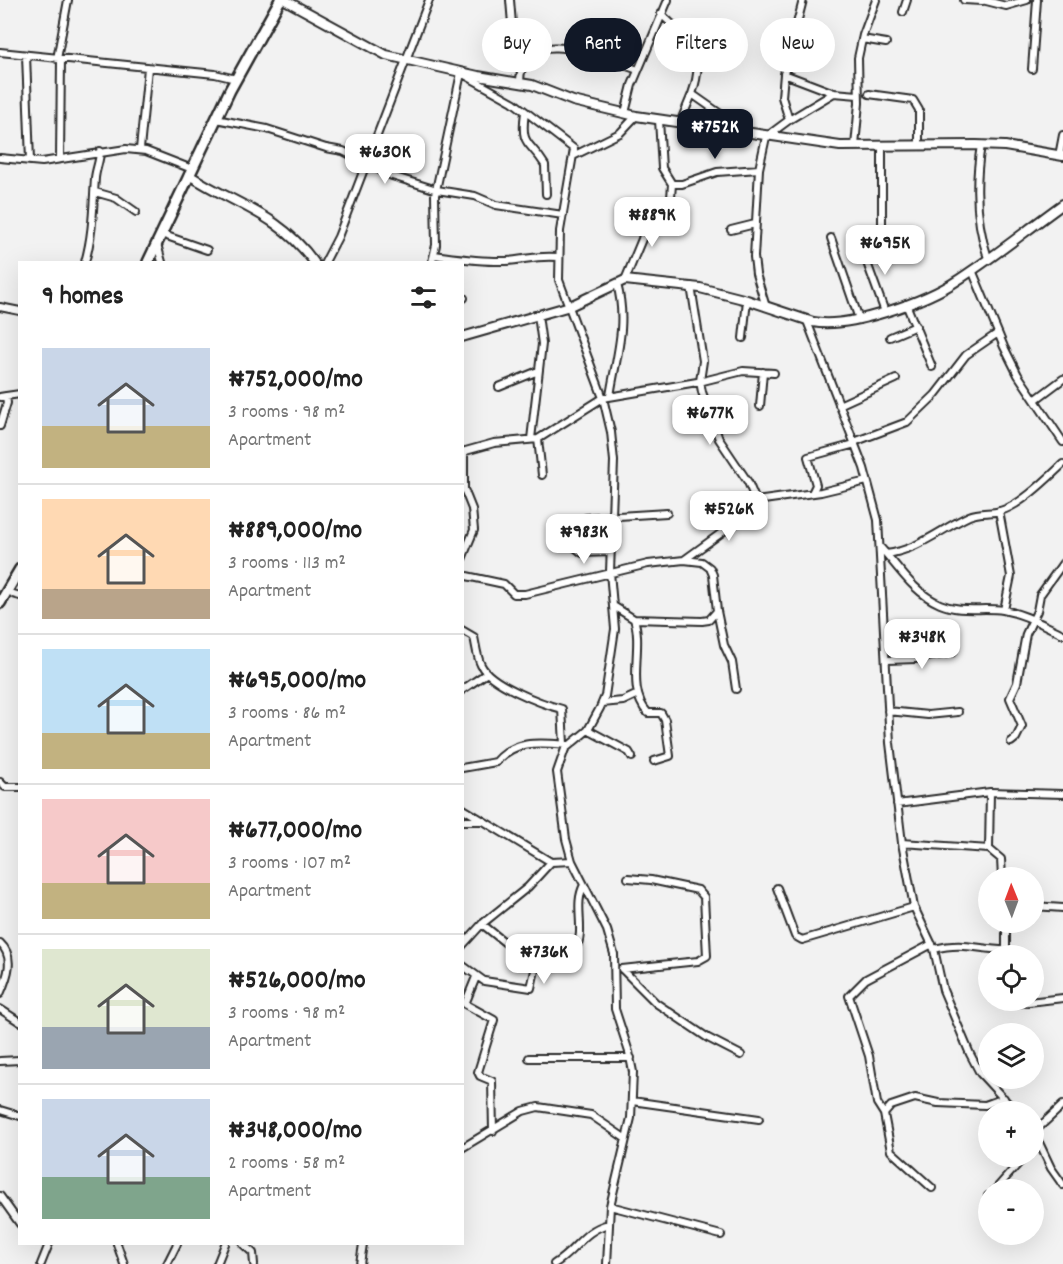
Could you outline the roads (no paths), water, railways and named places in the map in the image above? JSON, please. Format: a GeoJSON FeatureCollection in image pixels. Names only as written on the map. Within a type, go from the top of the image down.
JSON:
{"type":"FeatureCollection","features":[{"type":"Feature","properties":{"kind":"main road"},"geometry":{"type":"LineString","coordinates":[[143,261],[233,78],[275,0]]}},
{"type":"Feature","properties":{"kind":"main road"},"geometry":{"type":"LineString","coordinates":[[148,261],[188,171],[216,119],[233,78],[283,0]]}},
{"type":"Feature","properties":{"kind":"main road"},"geometry":{"type":"LineString","coordinates":[[0,603],[18,572]]}},
{"type":"Feature","properties":{"kind":"main road"},"geometry":{"type":"LineString","coordinates":[[0,614],[16,595]]}},
{"type":"Feature","properties":{"kind":"street"},"geometry":{"type":"LineString","coordinates":[[60,158],[59,59],[68,0]]}},
{"type":"Feature","properties":{"kind":"street"},"geometry":{"type":"LineString","coordinates":[[283,0],[378,51],[405,60],[520,83],[573,101],[659,120],[766,137],[855,146],[981,145],[1061,156],[1063,135]]}},
{"type":"Feature","properties":{"kind":"street"},"geometry":{"type":"LineString","coordinates":[[326,261],[338,237],[429,0]]}},
{"type":"Feature","properties":{"kind":"street"},"geometry":{"type":"LineString","coordinates":[[510,0],[512,18]]}},
{"type":"Feature","properties":{"kind":"street"},"geometry":{"type":"LineString","coordinates":[[642,60],[668,0]]}},
{"type":"Feature","properties":{"kind":"street"},"geometry":{"type":"LineString","coordinates":[[789,120],[782,97],[784,74],[803,0]]}},
{"type":"Feature","properties":{"kind":"street"},"geometry":{"type":"LineString","coordinates":[[855,146],[858,58],[862,39],[876,0]]}},
{"type":"Feature","properties":{"kind":"street"},"geometry":{"type":"LineString","coordinates":[[903,12],[907,0]]}},
{"type":"Feature","properties":{"kind":"street"},"geometry":{"type":"LineString","coordinates":[[964,0],[982,0],[1006,6],[1027,0]]}},
{"type":"Feature","properties":{"kind":"street"},"geometry":{"type":"LineString","coordinates":[[1032,69],[1037,0]]}},
{"type":"Feature","properties":{"kind":"street"},"geometry":{"type":"LineString","coordinates":[[661,14],[695,48],[699,74],[680,123]]}},
{"type":"Feature","properties":{"kind":"street"},"geometry":{"type":"LineString","coordinates":[[862,39],[886,43]]}},
{"type":"Feature","properties":{"kind":"street"},"geometry":{"type":"LineString","coordinates":[[0,52],[233,78]]}},
{"type":"Feature","properties":{"kind":"street"},"geometry":{"type":"LineString","coordinates":[[26,55],[30,161]]}},
{"type":"Feature","properties":{"kind":"street"},"geometry":{"type":"LineString","coordinates":[[140,149],[148,68]]}},
{"type":"Feature","properties":{"kind":"street"},"geometry":{"type":"LineString","coordinates":[[520,72],[520,83]]}},
{"type":"Feature","properties":{"kind":"street"},"geometry":{"type":"LineString","coordinates":[[625,113],[637,72]]}},
{"type":"Feature","properties":{"kind":"street"},"geometry":{"type":"LineString","coordinates":[[461,73],[513,102],[570,145],[575,155],[563,215],[558,258],[559,280],[603,398],[613,451],[610,572],[615,607],[614,645],[602,703],[588,730],[568,745],[562,754],[557,772],[566,839],[572,861],[607,930],[619,968],[615,1009],[631,1058],[632,1101],[610,1206],[607,1264]]}},
{"type":"Feature","properties":{"kind":"street"},"geometry":{"type":"LineString","coordinates":[[432,261],[437,190],[461,73]]}},
{"type":"Feature","properties":{"kind":"street"},"geometry":{"type":"LineString","coordinates":[[784,74],[834,93],[858,95]]}},
{"type":"Feature","properties":{"kind":"street"},"geometry":{"type":"LineString","coordinates":[[766,307],[756,274],[755,224],[759,169],[766,137],[834,93]]}},
{"type":"Feature","properties":{"kind":"street"},"geometry":{"type":"LineString","coordinates":[[692,94],[722,115]]}},
{"type":"Feature","properties":{"kind":"street"},"geometry":{"type":"LineString","coordinates":[[869,94],[913,100],[919,110],[919,145]]}},
{"type":"Feature","properties":{"kind":"street"},"geometry":{"type":"LineString","coordinates":[[525,112],[523,132],[530,150],[545,165],[546,194]]}},
{"type":"Feature","properties":{"kind":"street"},"geometry":{"type":"LineString","coordinates":[[575,155],[604,143],[620,133],[636,116]]}},
{"type":"Feature","properties":{"kind":"street"},"geometry":{"type":"LineString","coordinates":[[216,119],[267,129],[326,148],[343,151],[392,176],[437,190],[475,196],[496,205],[563,215]]}},
{"type":"Feature","properties":{"kind":"street"},"geometry":{"type":"LineString","coordinates":[[625,280],[642,239],[645,225],[670,211],[672,184],[662,168],[659,120]]}},
{"type":"Feature","properties":{"kind":"street"},"geometry":{"type":"LineString","coordinates":[[981,145],[978,170],[979,225],[988,258]]}},
{"type":"Feature","properties":{"kind":"street"},"geometry":{"type":"LineString","coordinates":[[882,147],[882,224]]}},
{"type":"Feature","properties":{"kind":"street"},"geometry":{"type":"LineString","coordinates":[[0,158],[42,162],[100,151],[140,149],[188,171],[272,221],[293,237],[313,261]]}},
{"type":"Feature","properties":{"kind":"street"},"geometry":{"type":"LineString","coordinates":[[85,261],[94,218],[100,151]]}},
{"type":"Feature","properties":{"kind":"street"},"geometry":{"type":"LineString","coordinates":[[672,184],[682,184],[717,172],[759,169]]}},
{"type":"Feature","properties":{"kind":"street"},"geometry":{"type":"LineString","coordinates":[[95,192],[116,198],[136,212]]}},
{"type":"Feature","properties":{"kind":"street"},"geometry":{"type":"LineString","coordinates":[[464,336],[516,319],[570,306],[625,280],[691,286],[747,300],[807,321],[836,324],[859,319],[885,312],[945,288],[1063,204]]}},
{"type":"Feature","properties":{"kind":"street"},"geometry":{"type":"LineString","coordinates":[[731,230],[755,224]]}},
{"type":"Feature","properties":{"kind":"street"},"geometry":{"type":"LineString","coordinates":[[831,238],[859,319]]}},
{"type":"Feature","properties":{"kind":"street"},"geometry":{"type":"LineString","coordinates":[[162,261],[159,239],[207,250]]}},
{"type":"Feature","properties":{"kind":"street"},"geometry":{"type":"LineString","coordinates":[[862,249],[885,312]]}},
{"type":"Feature","properties":{"kind":"street"},"geometry":{"type":"LineString","coordinates":[[434,255],[483,261],[507,261],[537,255],[558,258]]}},
{"type":"Feature","properties":{"kind":"street"},"geometry":{"type":"LineString","coordinates":[[972,270],[1018,375],[1063,442]]}},
{"type":"Feature","properties":{"kind":"street"},"geometry":{"type":"LineString","coordinates":[[610,396],[622,334],[623,309],[617,284]]}},
{"type":"Feature","properties":{"kind":"street"},"geometry":{"type":"LineString","coordinates":[[691,286],[704,361],[700,381],[719,438],[752,489],[756,501]]}},
{"type":"Feature","properties":{"kind":"street"},"geometry":{"type":"LineString","coordinates":[[743,338],[747,300]]}},
{"type":"Feature","properties":{"kind":"street"},"geometry":{"type":"LineString","coordinates":[[906,304],[932,367]]}},
{"type":"Feature","properties":{"kind":"street"},"geometry":{"type":"LineString","coordinates":[[0,309],[18,311]]}},
{"type":"Feature","properties":{"kind":"street"},"geometry":{"type":"LineString","coordinates":[[538,315],[543,344],[538,371],[534,439],[542,475]]}},
{"type":"Feature","properties":{"kind":"street"},"geometry":{"type":"LineString","coordinates":[[807,321],[855,443],[878,520],[888,711],[902,843],[914,907],[933,947],[943,990],[957,1027],[980,1073],[1007,1101]]}},
{"type":"Feature","properties":{"kind":"street"},"geometry":{"type":"LineString","coordinates":[[890,338],[916,326]]}},
{"type":"Feature","properties":{"kind":"street"},"geometry":{"type":"LineString","coordinates":[[812,493],[816,484],[808,457],[855,443],[907,422],[935,395],[966,355],[998,333]]}},
{"type":"Feature","properties":{"kind":"street"},"geometry":{"type":"LineString","coordinates":[[499,387],[538,371]]}},
{"type":"Feature","properties":{"kind":"street"},"geometry":{"type":"LineString","coordinates":[[464,452],[494,443],[534,439],[610,396],[700,381],[743,371],[774,373]]}},
{"type":"Feature","properties":{"kind":"street"},"geometry":{"type":"LineString","coordinates":[[760,406],[763,372]]}},
{"type":"Feature","properties":{"kind":"street"},"geometry":{"type":"LineString","coordinates":[[839,405],[896,379]]}},
{"type":"Feature","properties":{"kind":"street"},"geometry":{"type":"LineString","coordinates":[[1035,400],[1063,379]]}},
{"type":"Feature","properties":{"kind":"street"},"geometry":{"type":"LineString","coordinates":[[0,426],[7,403],[3,397],[18,394]]}},
{"type":"Feature","properties":{"kind":"street"},"geometry":{"type":"LineString","coordinates":[[886,554],[906,551],[968,517],[987,511],[999,511],[1043,483],[1063,464]]}},
{"type":"Feature","properties":{"kind":"street"},"geometry":{"type":"LineString","coordinates":[[684,560],[731,526],[756,501],[812,493],[867,481]]}},
{"type":"Feature","properties":{"kind":"street"},"geometry":{"type":"LineString","coordinates":[[464,489],[472,509],[474,530],[464,554]]}},
{"type":"Feature","properties":{"kind":"street"},"geometry":{"type":"LineString","coordinates":[[999,511],[1011,576],[1004,610]]}},
{"type":"Feature","properties":{"kind":"street"},"geometry":{"type":"LineString","coordinates":[[586,518],[603,515],[612,517],[667,513]]}},
{"type":"Feature","properties":{"kind":"street"},"geometry":{"type":"LineString","coordinates":[[571,544],[582,553],[610,552]]}},
{"type":"Feature","properties":{"kind":"street"},"geometry":{"type":"LineString","coordinates":[[880,548],[902,574],[940,604],[957,609],[1004,610],[1033,618],[1063,633]]}},
{"type":"Feature","properties":{"kind":"street"},"geometry":{"type":"LineString","coordinates":[[464,575],[504,584],[511,592],[519,594],[610,572],[684,560],[702,562],[710,568],[724,645],[732,662],[736,689]]}},
{"type":"Feature","properties":{"kind":"street"},"geometry":{"type":"LineString","coordinates":[[1011,742],[1016,738],[1022,726],[1010,698],[1017,683],[1026,634],[1042,590],[1063,563]]}},
{"type":"Feature","properties":{"kind":"street"},"geometry":{"type":"LineString","coordinates":[[615,607],[634,619],[702,621],[709,620],[717,611]]}},
{"type":"Feature","properties":{"kind":"street"},"geometry":{"type":"LineString","coordinates":[[634,619],[638,630],[635,665],[638,694],[646,712],[661,713],[665,720],[670,756],[654,761]]}},
{"type":"Feature","properties":{"kind":"street"},"geometry":{"type":"LineString","coordinates":[[464,631],[474,637],[481,666],[487,673],[540,703],[562,709],[568,745]]}},
{"type":"Feature","properties":{"kind":"street"},"geometry":{"type":"LineString","coordinates":[[886,660],[915,659],[953,652]]}},
{"type":"Feature","properties":{"kind":"street"},"geometry":{"type":"LineString","coordinates":[[464,689],[487,673]]}},
{"type":"Feature","properties":{"kind":"street"},"geometry":{"type":"LineString","coordinates":[[602,703],[623,701],[638,694]]}},
{"type":"Feature","properties":{"kind":"street"},"geometry":{"type":"LineString","coordinates":[[888,711],[927,715],[958,712]]}},
{"type":"Feature","properties":{"kind":"street"},"geometry":{"type":"LineString","coordinates":[[588,730],[626,750],[632,757]]}},
{"type":"Feature","properties":{"kind":"street"},"geometry":{"type":"LineString","coordinates":[[464,768],[496,762],[504,751],[512,747],[540,743],[568,745]]}},
{"type":"Feature","properties":{"kind":"street"},"geometry":{"type":"LineString","coordinates":[[0,783],[5,787],[18,787]]}},
{"type":"Feature","properties":{"kind":"street"},"geometry":{"type":"LineString","coordinates":[[897,804],[990,792],[1063,794]]}},
{"type":"Feature","properties":{"kind":"street"},"geometry":{"type":"LineString","coordinates":[[989,849],[990,792]]}},
{"type":"Feature","properties":{"kind":"street"},"geometry":{"type":"LineString","coordinates":[[464,809],[551,862],[572,861]]}},
{"type":"Feature","properties":{"kind":"street"},"geometry":{"type":"LineString","coordinates":[[464,821],[483,821]]}},
{"type":"Feature","properties":{"kind":"street"},"geometry":{"type":"LineString","coordinates":[[902,843],[989,849],[1001,859],[1001,867]]}},
{"type":"Feature","properties":{"kind":"street"},"geometry":{"type":"LineString","coordinates":[[464,944],[482,924],[528,887],[551,862]]}},
{"type":"Feature","properties":{"kind":"street"},"geometry":{"type":"LineString","coordinates":[[619,968],[698,962],[707,956],[704,897],[698,890],[651,880],[628,878]]}},
{"type":"Feature","properties":{"kind":"street"},"geometry":{"type":"LineString","coordinates":[[482,924],[513,949],[538,957],[567,955],[576,950],[580,926],[579,896],[584,885]]}},
{"type":"Feature","properties":{"kind":"street"},"geometry":{"type":"LineString","coordinates":[[777,888],[795,936],[802,940],[914,907]]}},
{"type":"Feature","properties":{"kind":"street"},"geometry":{"type":"LineString","coordinates":[[1044,907],[1063,908]]}},
{"type":"Feature","properties":{"kind":"street"},"geometry":{"type":"LineString","coordinates":[[0,943],[7,950],[9,958],[6,979],[0,994]]}},
{"type":"Feature","properties":{"kind":"street"},"geometry":{"type":"LineString","coordinates":[[932,1188],[891,1151],[884,1114],[877,1103],[869,1056],[849,993],[866,979],[933,947],[969,944],[978,946]]}},
{"type":"Feature","properties":{"kind":"street"},"geometry":{"type":"LineString","coordinates":[[464,966],[476,977],[530,988],[538,957]]}},
{"type":"Feature","properties":{"kind":"street"},"geometry":{"type":"LineString","coordinates":[[619,968],[656,1004],[708,1038],[741,1055]]}},
{"type":"Feature","properties":{"kind":"street"},"geometry":{"type":"LineString","coordinates":[[476,977],[465,1004],[495,1020],[478,1072],[480,1076],[492,1081],[493,1131]]}},
{"type":"Feature","properties":{"kind":"street"},"geometry":{"type":"LineString","coordinates":[[1044,1000],[1063,998]]}},
{"type":"Feature","properties":{"kind":"street"},"geometry":{"type":"LineString","coordinates":[[0,1009],[18,1021]]}},
{"type":"Feature","properties":{"kind":"street"},"geometry":{"type":"LineString","coordinates":[[529,1058],[631,1058]]}},
{"type":"Feature","properties":{"kind":"street"},"geometry":{"type":"LineString","coordinates":[[0,1061],[18,1060]]}},
{"type":"Feature","properties":{"kind":"street"},"geometry":{"type":"LineString","coordinates":[[884,1114],[891,1106],[915,1098],[938,1103],[985,1105],[1004,1098]]}},
{"type":"Feature","properties":{"kind":"street"},"geometry":{"type":"LineString","coordinates":[[632,1101],[759,1119]]}},
{"type":"Feature","properties":{"kind":"street"},"geometry":{"type":"LineString","coordinates":[[1044,1123],[1063,1105]]}},
{"type":"Feature","properties":{"kind":"street"},"geometry":{"type":"LineString","coordinates":[[464,1147],[523,1111],[538,1107],[591,1115],[626,1138]]}},
{"type":"Feature","properties":{"kind":"street"},"geometry":{"type":"LineString","coordinates":[[0,1110],[18,1115]]}},
{"type":"Feature","properties":{"kind":"street"},"geometry":{"type":"LineString","coordinates":[[1044,1153],[1063,1185]]}},
{"type":"Feature","properties":{"kind":"street"},"geometry":{"type":"LineString","coordinates":[[1004,1179],[1015,1167]]}},
{"type":"Feature","properties":{"kind":"street"},"geometry":{"type":"LineString","coordinates":[[0,1196],[18,1221]]}},
{"type":"Feature","properties":{"kind":"street"},"geometry":{"type":"LineString","coordinates":[[610,1206],[721,1235]]}},
{"type":"Feature","properties":{"kind":"street"},"geometry":{"type":"LineString","coordinates":[[554,1264],[564,1258],[589,1231],[609,1224]]}},
{"type":"Feature","properties":{"kind":"street"},"geometry":{"type":"LineString","coordinates":[[41,1264],[49,1245]]}},
{"type":"Feature","properties":{"kind":"street"},"geometry":{"type":"LineString","coordinates":[[117,1245],[124,1264]]}},
{"type":"Feature","properties":{"kind":"street"},"geometry":{"type":"LineString","coordinates":[[167,1264],[176,1245]]}},
{"type":"Feature","properties":{"kind":"street"},"geometry":{"type":"LineString","coordinates":[[217,1264],[225,1245]]}},
{"type":"Feature","properties":{"kind":"street"},"geometry":{"type":"LineString","coordinates":[[244,1245],[253,1253],[254,1264]]}},
{"type":"Feature","properties":{"kind":"street"},"geometry":{"type":"LineString","coordinates":[[360,1264],[363,1245]]}}]}
